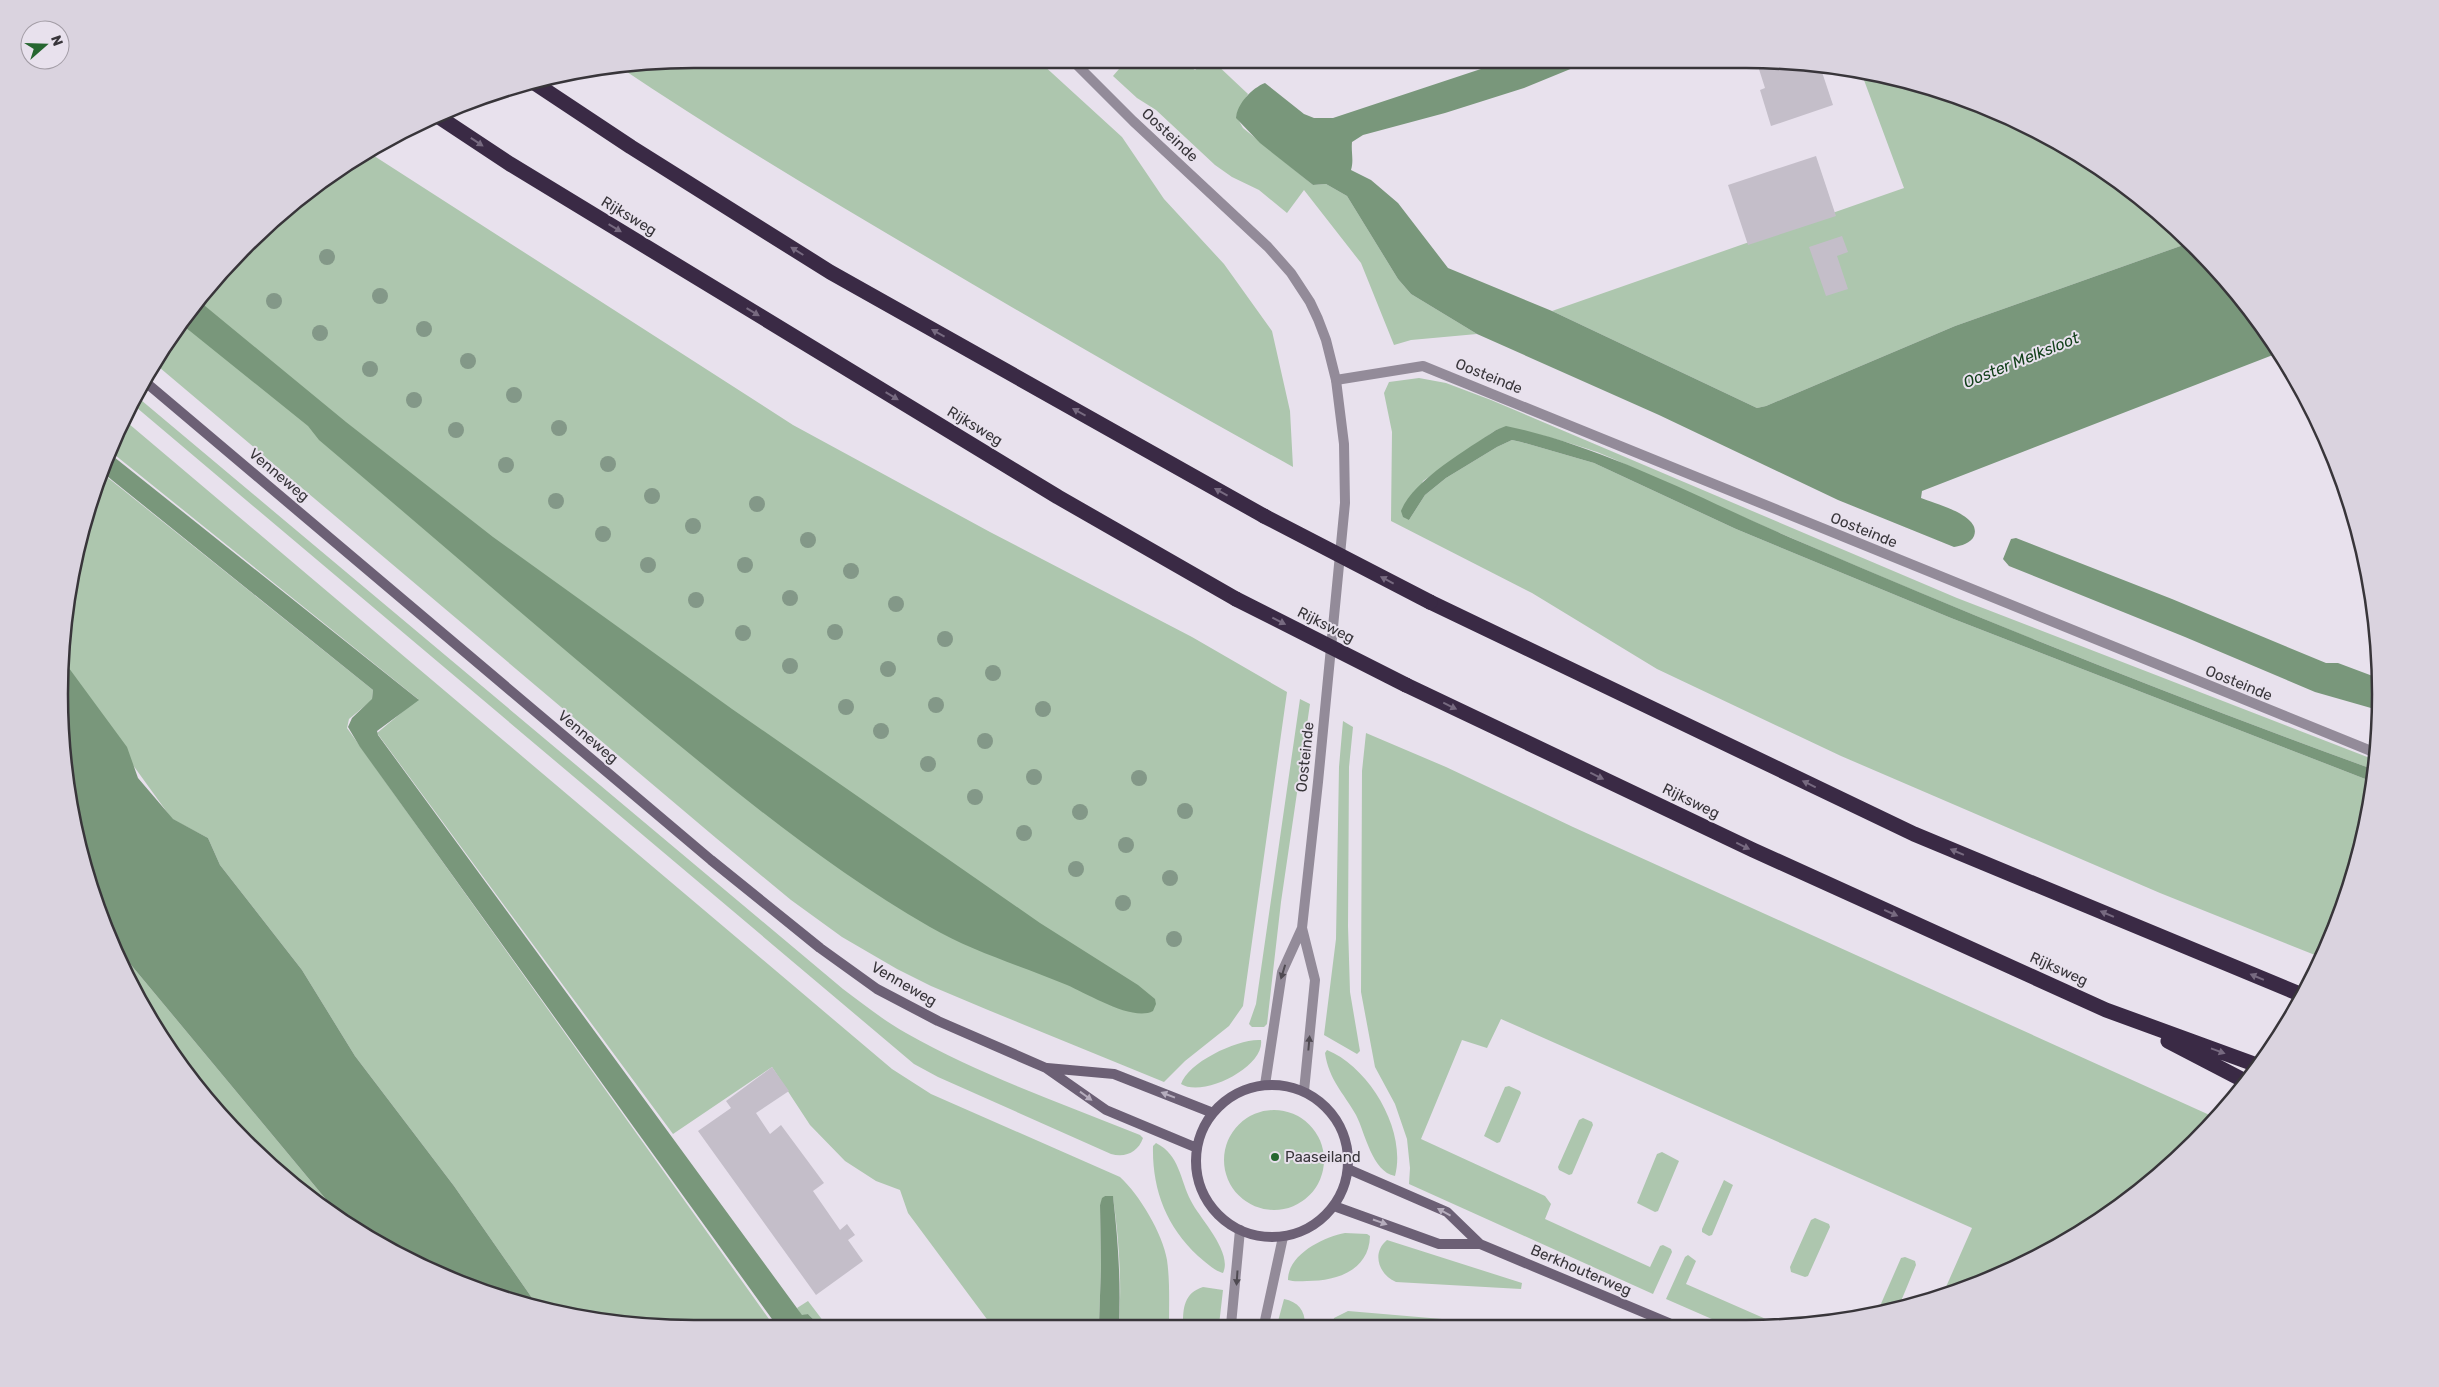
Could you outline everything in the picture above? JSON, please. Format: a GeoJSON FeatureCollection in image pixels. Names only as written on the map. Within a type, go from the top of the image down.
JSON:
{"type":"FeatureCollection","features":[{"type":"Feature","properties":{"kind":"highway"},"geometry":{"type":"LineString","coordinates":[[541,87],[830,272],[1264,516],[1430,602],[1914,834],[2295,993]]}},
{"type":"Feature","properties":{"kind":"highway","name":"Rijksweg"},"geometry":{"type":"LineString","coordinates":[[443,120],[510,164],[1049,492],[1236,599],[1406,685],[1753,850],[2106,1010],[2251,1063]]}},
{"type":"Feature","properties":{"kind":"highway"},"geometry":{"type":"LineString","coordinates":[[2106,1010],[2239,1078]]}},
{"type":"Feature","properties":{"kind":"main road","name":"Venneweg"},"geometry":{"type":"LineString","coordinates":[[149,385],[710,860],[820,948],[878,989],[929,1016],[1046,1068],[1106,1110],[1197,1148]]}},
{"type":"Feature","properties":{"kind":"main road","name":"Venneweg"},"geometry":{"type":"LineString","coordinates":[[1046,1068],[1114,1074],[1213,1112]]}},
{"type":"Feature","properties":{"kind":"main road"},"geometry":{"type":"LineString","coordinates":[[1266,1085],[1285,1086],[1304,1091],[1334,1115],[1343,1132],[1348,1150],[1348,1169],[1344,1188],[1334,1206],[1320,1221],[1302,1232],[1282,1237],[1261,1237],[1240,1230],[1223,1220],[1210,1205],[1200,1187],[1196,1168],[1200,1135],[1213,1112],[1236,1093],[1266,1085]]}},
{"type":"Feature","properties":{"kind":"main road","name":"Berkhouterweg"},"geometry":{"type":"LineString","coordinates":[[1348,1169],[1447,1212],[1480,1244],[1662,1320]]}},
{"type":"Feature","properties":{"kind":"main road","name":"Berkhouterweg"},"geometry":{"type":"LineString","coordinates":[[1334,1206],[1439,1244],[1480,1244]]}},
{"type":"Feature","properties":{"kind":"street","name":"Oosteinde"},"geometry":{"type":"LineString","coordinates":[[1080,68],[1133,121],[1268,247],[1292,273],[1318,319],[1326,340],[1336,380],[1344,444],[1345,503],[1302,928],[1282,972],[1266,1085]]}},
{"type":"Feature","properties":{"kind":"street","name":"Oosteinde"},"geometry":{"type":"LineString","coordinates":[[1336,380],[1424,366],[2368,750]]}},
{"type":"Feature","properties":{"kind":"street","name":"Oosteinde"},"geometry":{"type":"LineString","coordinates":[[1302,928],[1314,980],[1304,1091]]}},
{"type":"Feature","properties":{"kind":"street"},"geometry":{"type":"LineString","coordinates":[[1232,1320],[1240,1230]]}},
{"type":"Feature","properties":{"kind":"street"},"geometry":{"type":"LineString","coordinates":[[1265,1320],[1282,1237]]}},
{"type":"Feature","properties":{"kind":"shaded area"},"geometry":{"type":"Polygon","coordinates":[[[694,68],[1046,68],[1122,137],[1164,199],[1224,264],[1272,331],[1290,411],[1293,467],[1108,363],[886,233],[807,186],[627,72],[694,68]]]}},
{"type":"Feature","properties":{"kind":"shaded area"},"geometry":{"type":"Polygon","coordinates":[[[1120,68],[1192,68],[1195,70],[1198,68],[1220,68],[1248,94],[1236,116],[1243,128],[1313,185],[1326,184],[1347,196],[1398,279],[1411,294],[1477,334],[1411,340],[1394,345],[1361,263],[1304,190],[1287,213],[1259,190],[1232,177],[1215,165],[1156,110],[1137,98],[1113,76],[1120,68]]]}},
{"type":"Feature","properties":{"kind":"shaded area"},"geometry":{"type":"Polygon","coordinates":[[[1864,79],[1908,89],[1947,101],[1985,115],[2022,132],[2058,151],[2127,197],[2182,245],[1955,326],[1766,406],[1757,408],[1552,311],[1904,188],[1864,79]]]}},
{"type":"Feature","properties":{"kind":"shaded area"},"geometry":{"type":"Polygon","coordinates":[[[373,155],[793,425],[990,532],[1192,637],[1287,692],[1243,1006],[1229,1026],[1185,1061],[1164,1082],[931,986],[897,969],[842,937],[791,900],[159,367],[197,312],[251,251],[312,197],[373,155]]]}},
{"type":"Feature","properties":{"kind":"shaded area"},"geometry":{"type":"Polygon","coordinates":[[[1419,378],[1446,383],[1491,400],[1957,598],[2368,757],[2367,767],[2196,703],[1929,597],[1597,452],[1529,432],[1496,430],[1423,481],[1409,520],[1425,495],[1446,478],[1497,447],[1512,440],[1521,442],[1594,463],[1736,529],[1951,618],[2365,779],[2350,856],[2338,895],[2314,955],[2160,893],[1841,756],[1657,669],[1532,593],[1391,521],[1392,432],[1384,393],[1389,382],[1419,378]]]}},
{"type":"Feature","properties":{"kind":"shaded area"},"geometry":{"type":"Polygon","coordinates":[[[141,400],[843,989],[889,1023],[963,1062],[1021,1088],[1140,1135],[1143,1138],[1138,1147],[1131,1153],[1122,1155],[1111,1154],[938,1077],[914,1064],[137,408],[141,400]]]}},
{"type":"Feature","properties":{"kind":"shaded area"},"geometry":{"type":"Polygon","coordinates":[[[129,424],[892,1069],[931,1094],[1120,1177],[1135,1193],[1161,1238],[1169,1276],[1169,1320],[1119,1320],[1117,1229],[1113,1197],[1105,1196],[1100,1205],[1099,1320],[988,1320],[908,1213],[900,1190],[876,1181],[845,1161],[810,1125],[772,1067],[673,1134],[377,733],[418,699],[115,455],[129,424]]]}},
{"type":"Feature","properties":{"kind":"shaded area"},"geometry":{"type":"Polygon","coordinates":[[[107,477],[373,690],[372,700],[349,719],[347,728],[770,1320],[653,1318],[612,1314],[532,1298],[454,1186],[355,1056],[302,970],[220,865],[208,838],[172,819],[68,676],[73,612],[80,571],[89,531],[107,477]]]}},
{"type":"Feature","properties":{"kind":"shaded area"},"geometry":{"type":"Polygon","coordinates":[[[1300,699],[1310,704],[1281,902],[1267,1024],[1264,1027],[1252,1027],[1249,1024],[1256,1004],[1300,699]]]}},
{"type":"Feature","properties":{"kind":"shaded area"},"geometry":{"type":"Polygon","coordinates":[[[1343,721],[1353,727],[1349,767],[1348,926],[1350,992],[1360,1051],[1357,1054],[1324,1035],[1336,939],[1339,767],[1343,721]]]}},
{"type":"Feature","properties":{"kind":"shaded area"},"geometry":{"type":"Polygon","coordinates":[[[1366,733],[1446,767],[1573,827],[2208,1114],[2158,1164],[2127,1190],[2093,1214],[2058,1236],[2022,1255],[1985,1272],[1946,1286],[1972,1228],[1501,1019],[1487,1048],[1462,1040],[1421,1139],[1545,1196],[1551,1204],[1545,1219],[1650,1267],[1660,1246],[1663,1245],[1671,1249],[1672,1252],[1653,1294],[1409,1184],[1410,1168],[1407,1139],[1395,1104],[1375,1067],[1361,992],[1362,771],[1366,733]]]}},
{"type":"Feature","properties":{"kind":"shaded area"},"geometry":{"type":"Polygon","coordinates":[[[128,961],[327,1201],[281,1164],[251,1136],[197,1075],[151,1006],[128,961]]]}},
{"type":"Feature","properties":{"kind":"shaded area"},"geometry":{"type":"Polygon","coordinates":[[[1261,1040],[1260,1050],[1253,1060],[1231,1077],[1203,1087],[1191,1087],[1181,1084],[1193,1068],[1215,1053],[1240,1043],[1261,1040]]]}},
{"type":"Feature","properties":{"kind":"shaded area"},"geometry":{"type":"Polygon","coordinates":[[[1327,1050],[1342,1058],[1357,1070],[1381,1102],[1390,1120],[1395,1139],[1397,1158],[1395,1176],[1387,1173],[1380,1167],[1370,1150],[1356,1115],[1337,1086],[1330,1071],[1325,1053],[1327,1050]]]}},
{"type":"Feature","properties":{"kind":"shaded area"},"geometry":{"type":"Polygon","coordinates":[[[1509,1086],[1521,1093],[1500,1142],[1497,1143],[1484,1136],[1505,1087],[1509,1086]]]}},
{"type":"Feature","properties":{"kind":"shaded area"},"geometry":{"type":"Polygon","coordinates":[[[1274,1110],[1293,1113],[1310,1124],[1321,1141],[1324,1160],[1321,1179],[1310,1196],[1293,1207],[1274,1210],[1255,1207],[1238,1196],[1227,1179],[1224,1160],[1227,1141],[1238,1124],[1255,1113],[1274,1110]]]}},
{"type":"Feature","properties":{"kind":"shaded area"},"geometry":{"type":"Polygon","coordinates":[[[1583,1118],[1592,1122],[1593,1125],[1572,1174],[1569,1175],[1559,1170],[1558,1167],[1579,1120],[1583,1118]]]}},
{"type":"Feature","properties":{"kind":"shaded area"},"geometry":{"type":"Polygon","coordinates":[[[1156,1143],[1164,1148],[1175,1161],[1191,1201],[1220,1246],[1225,1265],[1223,1273],[1198,1256],[1177,1232],[1169,1219],[1158,1192],[1155,1177],[1153,1146],[1156,1143]]]}},
{"type":"Feature","properties":{"kind":"shaded area"},"geometry":{"type":"Polygon","coordinates":[[[1662,1152],[1679,1161],[1658,1211],[1655,1212],[1637,1203],[1657,1154],[1662,1152]]]}},
{"type":"Feature","properties":{"kind":"shaded area"},"geometry":{"type":"Polygon","coordinates":[[[1724,1180],[1733,1185],[1712,1235],[1709,1236],[1702,1232],[1702,1229],[1724,1180]]]}},
{"type":"Feature","properties":{"kind":"shaded area"},"geometry":{"type":"Polygon","coordinates":[[[1815,1218],[1829,1224],[1830,1227],[1808,1276],[1805,1277],[1791,1272],[1790,1267],[1811,1220],[1815,1218]]]}},
{"type":"Feature","properties":{"kind":"shaded area"},"geometry":{"type":"Polygon","coordinates":[[[1345,1233],[1367,1234],[1370,1236],[1364,1258],[1357,1266],[1349,1272],[1329,1279],[1318,1281],[1288,1280],[1294,1262],[1300,1255],[1327,1238],[1345,1233]]]}},
{"type":"Feature","properties":{"kind":"shaded area"},"geometry":{"type":"Polygon","coordinates":[[[1387,1240],[1522,1283],[1521,1289],[1396,1282],[1385,1274],[1379,1263],[1379,1251],[1387,1240]]]}},
{"type":"Feature","properties":{"kind":"shaded area"},"geometry":{"type":"Polygon","coordinates":[[[1688,1255],[1696,1261],[1686,1284],[1766,1319],[1714,1320],[1666,1299],[1685,1257],[1688,1255]]]}},
{"type":"Feature","properties":{"kind":"shaded area"},"geometry":{"type":"Polygon","coordinates":[[[1905,1257],[1915,1261],[1916,1265],[1902,1299],[1881,1304],[1901,1258],[1905,1257]]]}},
{"type":"Feature","properties":{"kind":"shaded area"},"geometry":{"type":"Polygon","coordinates":[[[1203,1287],[1223,1290],[1220,1320],[1183,1320],[1184,1307],[1188,1297],[1203,1287]]]}},
{"type":"Feature","properties":{"kind":"shaded area"},"geometry":{"type":"Polygon","coordinates":[[[1284,1299],[1293,1302],[1300,1308],[1304,1320],[1278,1320],[1284,1299]]]}},
{"type":"Feature","properties":{"kind":"shaded area"},"geometry":{"type":"Polygon","coordinates":[[[808,1301],[822,1320],[814,1320],[808,1314],[802,1316],[797,1308],[808,1301]]]}},
{"type":"Feature","properties":{"kind":"shaded area"},"geometry":{"type":"Polygon","coordinates":[[[1348,1311],[1453,1320],[1333,1320],[1348,1311]]]}},
{"type":"Feature","properties":{"kind":"water","name":"Ooster Melksloot"},"geometry":{"type":"Polygon","coordinates":[[[1484,68],[1573,68],[1524,88],[1445,113],[1363,135],[1352,142],[1351,170],[1371,180],[1398,203],[1448,268],[1552,311],[1757,408],[1766,406],[1955,326],[2182,245],[2242,312],[2272,355],[1922,491],[1921,498],[1956,511],[1971,522],[1975,529],[1971,541],[1954,547],[1838,500],[1659,415],[1477,334],[1411,294],[1398,279],[1347,196],[1326,184],[1313,185],[1260,143],[1236,118],[1239,107],[1246,97],[1265,83],[1304,114],[1314,118],[1333,118],[1484,68]]]}},
{"type":"Feature","properties":{"kind":"water"},"geometry":{"type":"Polygon","coordinates":[[[203,305],[346,422],[493,537],[732,709],[1040,923],[1138,985],[1155,999],[1156,1004],[1153,1011],[1134,1013],[1110,1006],[1067,985],[980,951],[930,927],[855,880],[783,828],[604,683],[319,440],[308,426],[186,328],[203,305]]]}},
{"type":"Feature","properties":{"kind":"water"},"geometry":{"type":"Polygon","coordinates":[[[1506,426],[1544,435],[1657,477],[1803,543],[1945,603],[2159,689],[2367,767],[2365,779],[1951,618],[1736,529],[1594,463],[1521,442],[1512,440],[1497,447],[1446,478],[1425,495],[1409,520],[1403,517],[1401,511],[1407,499],[1417,488],[1442,466],[1496,430],[1506,426]]]}},
{"type":"Feature","properties":{"kind":"water"},"geometry":{"type":"Polygon","coordinates":[[[114,457],[419,700],[377,731],[378,735],[802,1315],[808,1314],[814,1320],[773,1320],[360,747],[348,727],[352,718],[372,699],[373,690],[107,476],[114,457]]]}},
{"type":"Feature","properties":{"kind":"water"},"geometry":{"type":"Polygon","coordinates":[[[2016,538],[2172,599],[2326,663],[2338,663],[2371,675],[2371,708],[2315,692],[2009,566],[2003,559],[2011,539],[2016,538]]]}},
{"type":"Feature","properties":{"kind":"water"},"geometry":{"type":"Polygon","coordinates":[[[69,668],[127,747],[138,778],[173,819],[208,838],[220,865],[302,970],[355,1056],[454,1186],[532,1298],[454,1272],[417,1255],[380,1236],[327,1201],[128,961],[101,895],[89,856],[80,816],[69,734],[69,668]]]}},
{"type":"Feature","properties":{"kind":"water"},"geometry":{"type":"Polygon","coordinates":[[[1113,1196],[1119,1261],[1119,1320],[1099,1320],[1100,1205],[1102,1198],[1113,1196]]]}},
{"type":"Feature","properties":{"kind":"building"},"geometry":{"type":"Polygon","coordinates":[[[1759,68],[1822,73],[1833,105],[1771,126],[1760,90],[1765,88],[1759,68]]]}},
{"type":"Feature","properties":{"kind":"building"},"geometry":{"type":"Polygon","coordinates":[[[1816,156],[1836,216],[1748,245],[1728,185],[1816,156]]]}},
{"type":"Feature","properties":{"kind":"building"},"geometry":{"type":"Polygon","coordinates":[[[1842,236],[1848,252],[1837,256],[1848,289],[1826,296],[1809,247],[1842,236]]]}},
{"type":"Feature","properties":{"kind":"building"},"geometry":{"type":"Polygon","coordinates":[[[772,1067],[789,1091],[756,1113],[770,1134],[781,1125],[824,1183],[813,1191],[840,1230],[847,1224],[855,1235],[848,1240],[863,1261],[816,1295],[698,1131],[731,1108],[726,1101],[772,1067]]]}},
{"type":"Feature","properties":{"kind":"place","name":"Paaseiland"},"geometry":{"type":"Point","coordinates":[1275,1157]}}]}
